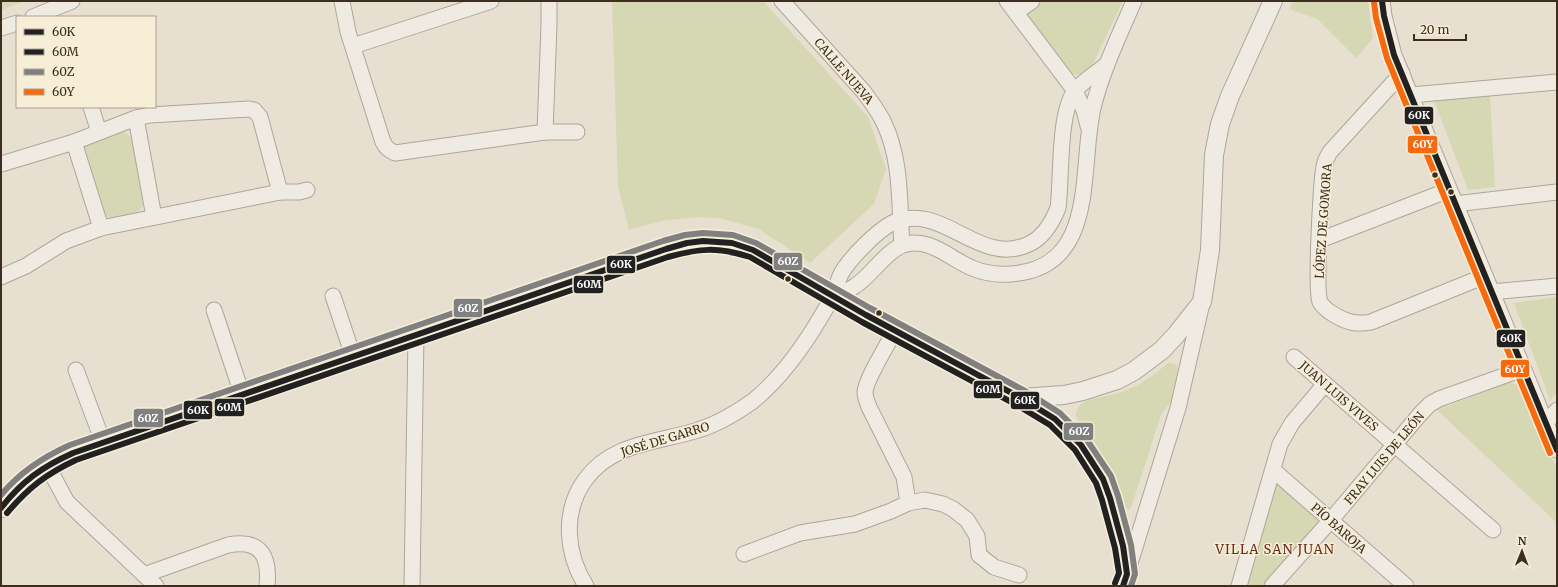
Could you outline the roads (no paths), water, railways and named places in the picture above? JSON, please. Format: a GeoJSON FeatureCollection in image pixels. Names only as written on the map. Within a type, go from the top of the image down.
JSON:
{"type":"FeatureCollection","features":[{"type":"Feature","properties":{"kind":"street"},"geometry":{"type":"LineString","coordinates":[[342,1],[344,15],[353,46],[383,142],[391,151],[395,153],[545,132],[577,132]]}},
{"type":"Feature","properties":{"kind":"street"},"geometry":{"type":"LineString","coordinates":[[353,46],[491,1]]}},
{"type":"Feature","properties":{"kind":"street"},"geometry":{"type":"LineString","coordinates":[[545,132],[549,1]]}},
{"type":"Feature","properties":{"kind":"street","name":"CALLE NUEVA"},"geometry":{"type":"LineString","coordinates":[[782,1],[864,92],[884,123],[890,139],[896,164],[902,245]]}},
{"type":"Feature","properties":{"kind":"street"},"geometry":{"type":"LineString","coordinates":[[1032,1],[1011,7],[1075,91],[1084,110],[1088,131]]}},
{"type":"Feature","properties":{"kind":"street"},"geometry":{"type":"LineString","coordinates":[[833,296],[855,286],[902,245],[914,243],[929,245],[972,268],[997,275],[1025,272],[1045,264],[1061,251],[1075,230],[1082,203],[1088,131],[1093,107],[1107,64],[1134,1]]}},
{"type":"Feature","properties":{"kind":"street"},"geometry":{"type":"LineString","coordinates":[[1125,580],[1178,408],[1202,302],[1210,250],[1214,155],[1220,124],[1230,96],[1273,1]]}},
{"type":"Feature","properties":{"kind":"street"},"geometry":{"type":"LineString","coordinates":[[1382,1],[1388,36],[1402,73],[1557,450]]}},
{"type":"Feature","properties":{"kind":"street"},"geometry":{"type":"LineString","coordinates":[[37,16],[65,8]]}},
{"type":"Feature","properties":{"kind":"street"},"geometry":{"type":"LineString","coordinates":[[1,28],[16,23]]}},
{"type":"Feature","properties":{"kind":"street"},"geometry":{"type":"LineString","coordinates":[[900,220],[909,218],[929,220],[996,249],[1014,249],[1033,242],[1048,228],[1054,219],[1058,208],[1064,127],[1070,99],[1075,91],[1107,64]]}},
{"type":"Feature","properties":{"kind":"street","name":"LÓPEZ DE GOMORA"},"geometry":{"type":"LineString","coordinates":[[1402,73],[1330,152],[1327,158],[1324,171],[1320,240],[1318,291],[1320,302],[1328,310],[1344,321],[1364,324],[1485,276]]}},
{"type":"Feature","properties":{"kind":"street"},"geometry":{"type":"LineString","coordinates":[[1411,95],[1557,82]]}},
{"type":"Feature","properties":{"kind":"street"},"geometry":{"type":"LineString","coordinates":[[91,108],[99,132]]}},
{"type":"Feature","properties":{"kind":"street"},"geometry":{"type":"LineString","coordinates":[[1,164],[74,142],[136,118],[150,115],[244,109],[254,110],[261,120],[280,192]]}},
{"type":"Feature","properties":{"kind":"street"},"geometry":{"type":"LineString","coordinates":[[136,118],[154,217]]}},
{"type":"Feature","properties":{"kind":"street"},"geometry":{"type":"LineString","coordinates":[[74,142],[101,228]]}},
{"type":"Feature","properties":{"kind":"street"},"geometry":{"type":"LineString","coordinates":[[1,277],[26,266],[66,241],[101,228],[280,192],[299,192],[307,190]]}},
{"type":"Feature","properties":{"kind":"street"},"geometry":{"type":"LineString","coordinates":[[1320,240],[1449,190]]}},
{"type":"Feature","properties":{"kind":"street"},"geometry":{"type":"LineString","coordinates":[[1455,204],[1557,192]]}},
{"type":"Feature","properties":{"kind":"street","name":"JOSÉ DE GARRO"},"geometry":{"type":"LineString","coordinates":[[586,586],[575,564],[569,538],[572,507],[578,493],[593,471],[603,462],[626,449],[699,430],[719,422],[753,400],[768,387],[795,357],[807,340],[833,296],[836,284],[845,268],[879,232],[900,220]]}},
{"type":"Feature","properties":{"kind":"street"},"geometry":{"type":"LineString","coordinates":[[1,508],[24,481],[49,463],[103,442],[666,249],[687,243],[703,241],[732,243],[753,250],[833,296],[1021,398],[1055,419],[1081,445],[1103,479],[1120,532],[1125,580]]}},
{"type":"Feature","properties":{"kind":"street"},"geometry":{"type":"LineString","coordinates":[[1491,292],[1557,286]]}},
{"type":"Feature","properties":{"kind":"street"},"geometry":{"type":"LineString","coordinates":[[333,296],[353,356]]}},
{"type":"Feature","properties":{"kind":"street"},"geometry":{"type":"LineString","coordinates":[[1021,398],[1083,391],[1117,380],[1138,368],[1162,350],[1202,302]]}},
{"type":"Feature","properties":{"kind":"street"},"geometry":{"type":"LineString","coordinates":[[214,310],[242,394]]}},
{"type":"Feature","properties":{"kind":"street"},"geometry":{"type":"LineString","coordinates":[[895,330],[868,381],[865,393],[869,407],[904,477],[908,503]]}},
{"type":"Feature","properties":{"kind":"street"},"geometry":{"type":"LineString","coordinates":[[412,586],[416,335]]}},
{"type":"Feature","properties":{"kind":"street","name":"JUAN LUIS VIVES"},"geometry":{"type":"LineString","coordinates":[[1294,357],[1493,530]]}},
{"type":"Feature","properties":{"kind":"street","name":"FRAY LUIS DE LEÓN"},"geometry":{"type":"LineString","coordinates":[[1272,586],[1331,520],[1430,404],[1439,399],[1522,368]]}},
{"type":"Feature","properties":{"kind":"street"},"geometry":{"type":"LineString","coordinates":[[76,370],[103,442]]}},
{"type":"Feature","properties":{"kind":"street"},"geometry":{"type":"LineString","coordinates":[[1239,586],[1280,444],[1298,415],[1325,384]]}},
{"type":"Feature","properties":{"kind":"street"},"geometry":{"type":"LineString","coordinates":[[1546,423],[1557,410]]}},
{"type":"Feature","properties":{"kind":"street"},"geometry":{"type":"LineString","coordinates":[[49,463],[54,478],[68,502],[156,586]]}},
{"type":"Feature","properties":{"kind":"street","name":"PÍO BAROJA"},"geometry":{"type":"LineString","coordinates":[[1273,470],[1406,586]]}},
{"type":"Feature","properties":{"kind":"street"},"geometry":{"type":"LineString","coordinates":[[744,554],[800,533],[855,524],[908,503],[920,500],[933,501],[953,508],[973,527],[977,536],[979,555],[994,567],[1019,575]]}},
{"type":"Feature","properties":{"kind":"street"},"geometry":{"type":"LineString","coordinates":[[144,575],[228,545],[242,543],[255,546],[266,558],[268,586]]}},
{"type":"Feature","properties":{"kind":"district","name":"VILLA SAN JUAN"},"geometry":{"type":"Point","coordinates":[1275,549]}}]}
